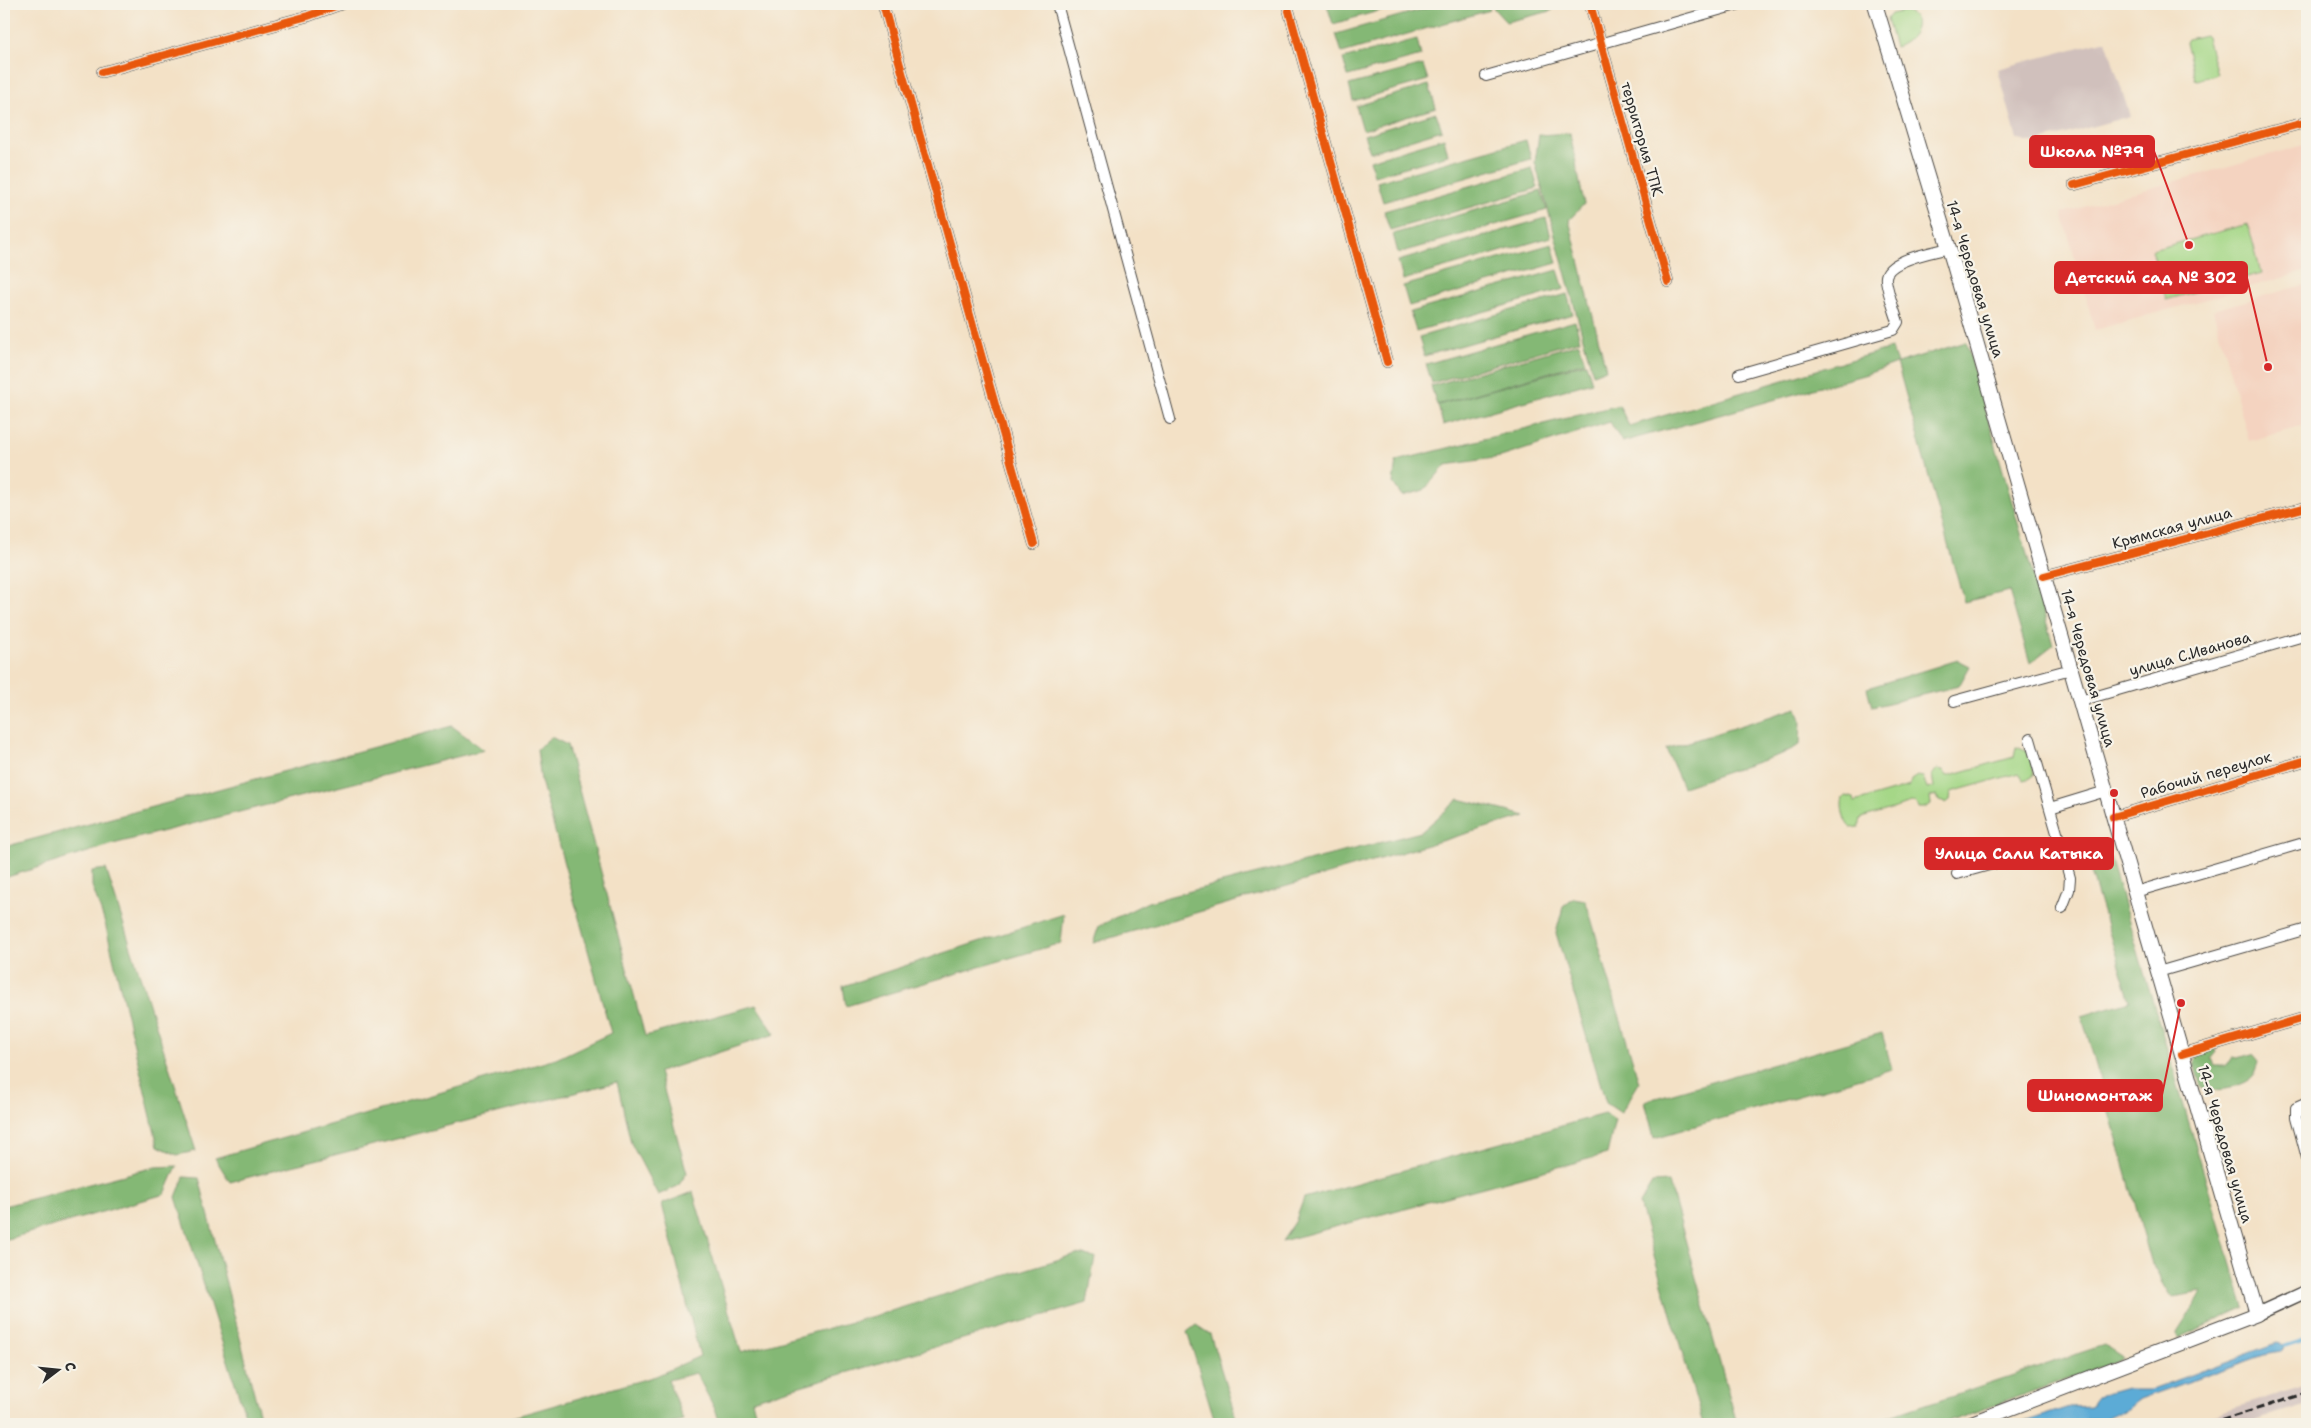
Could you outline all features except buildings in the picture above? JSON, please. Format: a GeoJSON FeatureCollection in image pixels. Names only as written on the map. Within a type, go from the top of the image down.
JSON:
{"type":"FeatureCollection","features":[{"type":"Feature","properties":{"kind":"main road","name":"14-я Чередовая улица"},"geometry":{"type":"LineString","coordinates":[[1875,4],[1949,248],[2257,1314]]}},
{"type":"Feature","properties":{"kind":"main road"},"geometry":{"type":"LineString","coordinates":[[1969,1424],[2257,1314]]}},
{"type":"Feature","properties":{"kind":"street"},"geometry":{"type":"LineString","coordinates":[[102,72],[308,16],[342,4]]}},
{"type":"Feature","properties":{"kind":"street"},"geometry":{"type":"LineString","coordinates":[[883,4],[1034,544]]}},
{"type":"Feature","properties":{"kind":"street"},"geometry":{"type":"LineString","coordinates":[[1057,4],[1170,419]]}},
{"type":"Feature","properties":{"kind":"street"},"geometry":{"type":"LineString","coordinates":[[1286,4],[1388,362]]}},
{"type":"Feature","properties":{"kind":"street","name":"территория ТПК"},"geometry":{"type":"LineString","coordinates":[[1590,4],[1668,282]]}},
{"type":"Feature","properties":{"kind":"street"},"geometry":{"type":"LineString","coordinates":[[1486,76],[1737,4]]}},
{"type":"Feature","properties":{"kind":"street"},"geometry":{"type":"LineString","coordinates":[[2074,185],[2307,122]]}},
{"type":"Feature","properties":{"kind":"street"},"geometry":{"type":"LineString","coordinates":[[1740,374],[1893,330],[1898,322],[1885,278],[1889,268],[1903,261],[1949,248]]}},
{"type":"Feature","properties":{"kind":"street","name":"Крымская улица"},"geometry":{"type":"LineString","coordinates":[[2044,576],[2307,507]]}},
{"type":"Feature","properties":{"kind":"street","name":"улица С.Иванова"},"geometry":{"type":"LineString","coordinates":[[2080,701],[2307,635]]}},
{"type":"Feature","properties":{"kind":"street"},"geometry":{"type":"LineString","coordinates":[[1954,701],[2071,669]]}},
{"type":"Feature","properties":{"kind":"street"},"geometry":{"type":"LineString","coordinates":[[2030,738],[2070,878],[2069,890],[2062,908]]}},
{"type":"Feature","properties":{"kind":"street","name":"Рабочий переулок"},"geometry":{"type":"LineString","coordinates":[[2113,817],[2307,760]]}},
{"type":"Feature","properties":{"kind":"street"},"geometry":{"type":"LineString","coordinates":[[2050,808],[2106,791]]}},
{"type":"Feature","properties":{"kind":"street"},"geometry":{"type":"LineString","coordinates":[[2135,892],[2307,842]]}},
{"type":"Feature","properties":{"kind":"street"},"geometry":{"type":"LineString","coordinates":[[1957,874],[2061,845]]}},
{"type":"Feature","properties":{"kind":"street"},"geometry":{"type":"LineString","coordinates":[[2158,972],[2307,929]]}},
{"type":"Feature","properties":{"kind":"street"},"geometry":{"type":"LineString","coordinates":[[2182,1054],[2307,1017]]}},
{"type":"Feature","properties":{"kind":"street"},"geometry":{"type":"LineString","coordinates":[[2307,1103],[2296,1108],[2296,1117],[2307,1158]]}},
{"type":"Feature","properties":{"kind":"street"},"geometry":{"type":"LineString","coordinates":[[2257,1314],[2307,1290]]}},
{"type":"Feature","properties":{"kind":"shaded area"},"geometry":{"type":"Polygon","coordinates":[[[2106,40],[2130,116],[2037,142],[2026,142],[2017,139],[1998,69],[2106,40]]]}},
{"type":"Feature","properties":{"kind":"shaded area"},"geometry":{"type":"Polygon","coordinates":[[[2307,144],[2307,271],[2095,330],[2062,213],[2307,144]]]}},
{"type":"Feature","properties":{"kind":"shaded area"},"geometry":{"type":"Polygon","coordinates":[[[2307,284],[2307,425],[2249,441],[2213,310],[2307,284]]]}},
{"type":"Feature","properties":{"kind":"shaded area"},"geometry":{"type":"Polygon","coordinates":[[[2307,1385],[2307,1404],[2243,1424],[2183,1424],[2307,1385]]]}},
{"type":"Feature","properties":{"kind":"green space"},"geometry":{"type":"Polygon","coordinates":[[[1403,4],[1333,24],[1327,5],[1403,4]]]}},
{"type":"Feature","properties":{"kind":"green space"},"geometry":{"type":"Polygon","coordinates":[[[1441,4],[1488,4],[1490,10],[1342,53],[1336,34],[1441,4]]]}},
{"type":"Feature","properties":{"kind":"green space"},"geometry":{"type":"Polygon","coordinates":[[[1493,4],[1559,4],[1551,11],[1506,22],[1494,9],[1493,4]]]}},
{"type":"Feature","properties":{"kind":"green space"},"geometry":{"type":"Polygon","coordinates":[[[1905,11],[1912,14],[1917,24],[1908,40],[1895,47],[1887,19],[1891,14],[1905,11]]]}},
{"type":"Feature","properties":{"kind":"green space"},"geometry":{"type":"Polygon","coordinates":[[[2205,35],[2217,74],[2198,80],[2195,79],[2186,42],[2188,39],[2205,35]]]}},
{"type":"Feature","properties":{"kind":"green space"},"geometry":{"type":"Polygon","coordinates":[[[1417,39],[1421,56],[1348,76],[1343,59],[1417,39]]]}},
{"type":"Feature","properties":{"kind":"green space"},"geometry":{"type":"Polygon","coordinates":[[[1423,65],[1428,80],[1353,101],[1349,85],[1423,65]]]}},
{"type":"Feature","properties":{"kind":"green space"},"geometry":{"type":"Polygon","coordinates":[[[1429,85],[1436,108],[1363,130],[1356,106],[1429,85]]]}},
{"type":"Feature","properties":{"kind":"green space"},"geometry":{"type":"Polygon","coordinates":[[[1436,113],[1442,130],[1370,152],[1364,135],[1436,113]]]}},
{"type":"Feature","properties":{"kind":"green space"},"geometry":{"type":"Polygon","coordinates":[[[1570,133],[1584,204],[1569,220],[1606,369],[1593,374],[1535,162],[1539,135],[1570,133]]]}},
{"type":"Feature","properties":{"kind":"green space"},"geometry":{"type":"Polygon","coordinates":[[[1444,138],[1448,155],[1374,176],[1370,160],[1444,138]]]}},
{"type":"Feature","properties":{"kind":"green space"},"geometry":{"type":"Polygon","coordinates":[[[1526,140],[1531,159],[1383,202],[1377,182],[1526,140]]]}},
{"type":"Feature","properties":{"kind":"green space"},"geometry":{"type":"Polygon","coordinates":[[[1532,168],[1538,188],[1390,230],[1384,211],[1532,168]]]}},
{"type":"Feature","properties":{"kind":"green space"},"geometry":{"type":"Polygon","coordinates":[[[1541,191],[1547,210],[1398,253],[1393,234],[1541,191]]]}},
{"type":"Feature","properties":{"kind":"green space"},"geometry":{"type":"Polygon","coordinates":[[[1546,218],[1551,237],[1403,280],[1398,261],[1546,218]]]}},
{"type":"Feature","properties":{"kind":"green space"},"geometry":{"type":"Polygon","coordinates":[[[2248,224],[2261,273],[2166,300],[2152,250],[2248,224]]]}},
{"type":"Feature","properties":{"kind":"green space"},"geometry":{"type":"Polygon","coordinates":[[[1552,244],[1557,263],[1409,306],[1403,286],[1552,244]]]}},
{"type":"Feature","properties":{"kind":"green space"},"geometry":{"type":"Polygon","coordinates":[[[1558,270],[1564,289],[1416,331],[1410,312],[1558,270]]]}},
{"type":"Feature","properties":{"kind":"green space"},"geometry":{"type":"Polygon","coordinates":[[[1567,294],[1573,314],[1424,356],[1419,337],[1567,294]]]}},
{"type":"Feature","properties":{"kind":"green space"},"geometry":{"type":"Polygon","coordinates":[[[1575,321],[1580,340],[1432,383],[1426,364],[1575,321]]]}},
{"type":"Feature","properties":{"kind":"green space"},"geometry":{"type":"Polygon","coordinates":[[[1966,342],[2053,645],[2030,663],[2009,591],[1964,602],[1897,363],[1966,342]]]}},
{"type":"Feature","properties":{"kind":"green space"},"geometry":{"type":"Polygon","coordinates":[[[1579,343],[1585,362],[1437,405],[1431,386],[1579,343]]]}},
{"type":"Feature","properties":{"kind":"green space"},"geometry":{"type":"Polygon","coordinates":[[[1891,348],[1897,363],[1867,374],[1622,442],[1610,422],[1501,457],[1446,465],[1424,490],[1402,496],[1393,483],[1396,461],[1619,405],[1629,426],[1891,348]]]}},
{"type":"Feature","properties":{"kind":"green space"},"geometry":{"type":"Polygon","coordinates":[[[1586,363],[1592,382],[1443,425],[1438,405],[1586,363]]]}},
{"type":"Feature","properties":{"kind":"green space"},"geometry":{"type":"Polygon","coordinates":[[[1958,660],[1970,666],[1959,686],[1872,707],[1867,688],[1958,660]]]}},
{"type":"Feature","properties":{"kind":"green space"},"geometry":{"type":"Polygon","coordinates":[[[1797,708],[1801,720],[1800,745],[1782,754],[1683,787],[1666,749],[1797,708]]]}},
{"type":"Feature","properties":{"kind":"green space"},"geometry":{"type":"Polygon","coordinates":[[[452,726],[484,750],[117,843],[4,878],[4,847],[452,726]]]}},
{"type":"Feature","properties":{"kind":"green space"},"geometry":{"type":"Polygon","coordinates":[[[551,737],[567,745],[645,1036],[756,1005],[775,1034],[659,1072],[687,1173],[678,1186],[658,1195],[631,1143],[617,1082],[230,1182],[215,1158],[556,1059],[611,1033],[541,781],[537,749],[551,737]]]}},
{"type":"Feature","properties":{"kind":"green space"},"geometry":{"type":"Polygon","coordinates":[[[2019,747],[2028,751],[2034,774],[2031,778],[2024,780],[2019,773],[1951,792],[1950,800],[1946,803],[1939,801],[1937,796],[1930,797],[1931,804],[1925,808],[1918,808],[1915,802],[1861,818],[1859,827],[1851,828],[1845,818],[1842,809],[1843,797],[1854,798],[1855,802],[1910,786],[1911,780],[1917,776],[1923,777],[1927,789],[1934,787],[1932,775],[1937,769],[1943,770],[1947,776],[2014,757],[2016,748],[2019,747]]]}},
{"type":"Feature","properties":{"kind":"green space"},"geometry":{"type":"Polygon","coordinates":[[[1459,799],[1526,816],[1093,943],[1099,926],[1148,902],[1421,832],[1459,799]]]}},
{"type":"Feature","properties":{"kind":"green space"},"geometry":{"type":"Polygon","coordinates":[[[2082,843],[2106,844],[2244,1308],[2178,1338],[2177,1333],[2203,1292],[2172,1297],[2152,1264],[2082,1016],[2130,1001],[2082,843]]]}},
{"type":"Feature","properties":{"kind":"green space"},"geometry":{"type":"Polygon","coordinates":[[[106,869],[196,1151],[177,1155],[158,1146],[105,923],[92,886],[92,871],[106,869]]]}},
{"type":"Feature","properties":{"kind":"green space"},"geometry":{"type":"Polygon","coordinates":[[[1574,898],[1585,900],[1588,908],[1639,1083],[1621,1113],[1606,1103],[1556,933],[1563,907],[1574,898]]]}},
{"type":"Feature","properties":{"kind":"green space"},"geometry":{"type":"Polygon","coordinates":[[[1064,914],[1061,943],[846,1006],[843,986],[1064,914]]]}},
{"type":"Feature","properties":{"kind":"green space"},"geometry":{"type":"Polygon","coordinates":[[[1882,1033],[1892,1069],[1654,1138],[1645,1101],[1882,1033]]]}},
{"type":"Feature","properties":{"kind":"green space"},"geometry":{"type":"Polygon","coordinates":[[[2214,1048],[2216,1052],[2211,1058],[2215,1066],[2226,1066],[2232,1057],[2237,1058],[2253,1054],[2259,1061],[2254,1075],[2243,1083],[2228,1088],[2214,1089],[2201,1087],[2195,1067],[2196,1058],[2199,1054],[2214,1048]]]}},
{"type":"Feature","properties":{"kind":"green space"},"geometry":{"type":"Polygon","coordinates":[[[1604,1114],[1615,1120],[1607,1154],[1282,1241],[1295,1222],[1304,1198],[1604,1114]]]}},
{"type":"Feature","properties":{"kind":"green space"},"geometry":{"type":"Polygon","coordinates":[[[177,1166],[165,1194],[4,1240],[4,1206],[155,1167],[177,1166]]]}},
{"type":"Feature","properties":{"kind":"green space"},"geometry":{"type":"Polygon","coordinates":[[[184,1177],[199,1178],[262,1424],[248,1424],[176,1197],[184,1177]]]}},
{"type":"Feature","properties":{"kind":"green space"},"geometry":{"type":"Polygon","coordinates":[[[1669,1182],[1736,1420],[1735,1424],[1703,1424],[1639,1204],[1652,1183],[1669,1182]]]}},
{"type":"Feature","properties":{"kind":"green space"},"geometry":{"type":"Polygon","coordinates":[[[693,1192],[741,1352],[881,1314],[1076,1254],[1095,1257],[1087,1303],[752,1400],[758,1424],[720,1424],[716,1411],[696,1373],[668,1380],[683,1420],[667,1424],[489,1424],[656,1376],[700,1356],[662,1204],[693,1192]]]}},
{"type":"Feature","properties":{"kind":"green space"},"geometry":{"type":"Polygon","coordinates":[[[1196,1325],[1210,1334],[1238,1424],[1216,1424],[1187,1332],[1196,1325]]]}},
{"type":"Feature","properties":{"kind":"green space"},"geometry":{"type":"Polygon","coordinates":[[[2104,1345],[2124,1358],[1943,1424],[1866,1424],[2104,1345]]]}},
{"type":"Feature","properties":{"kind":"water"},"geometry":{"type":"Polygon","coordinates":[[[2277,1343],[2285,1345],[2281,1352],[2264,1355],[2140,1399],[2124,1411],[2103,1419],[2087,1419],[2074,1424],[2018,1424],[2069,1407],[2091,1406],[2098,1397],[2127,1389],[2152,1389],[2277,1343]]]}},
{"type":"Feature","properties":{"kind":"waterway"},"geometry":{"type":"LineString","coordinates":[[2285,1345],[2307,1338]]}},
{"type":"Feature","properties":{"kind":"railway"},"geometry":{"type":"LineString","coordinates":[[2210,1424],[2307,1393]]}},
{"type":"Feature","properties":{"kind":"cycle path"},"geometry":{"type":"LineString","coordinates":[[102,72],[308,16],[341,4]]}},
{"type":"Feature","properties":{"kind":"cycle path"},"geometry":{"type":"LineString","coordinates":[[883,4],[1034,544]]}},
{"type":"Feature","properties":{"kind":"cycle path"},"geometry":{"type":"LineString","coordinates":[[1287,4],[1387,362]]}},
{"type":"Feature","properties":{"kind":"cycle path"},"geometry":{"type":"LineString","coordinates":[[1590,4],[1668,282]]}},
{"type":"Feature","properties":{"kind":"cycle path"},"geometry":{"type":"LineString","coordinates":[[2074,185],[2307,122]]}},
{"type":"Feature","properties":{"kind":"cycle path"},"geometry":{"type":"LineString","coordinates":[[2044,576],[2307,507]]}},
{"type":"Feature","properties":{"kind":"cycle path"},"geometry":{"type":"LineString","coordinates":[[2113,817],[2307,760]]}},
{"type":"Feature","properties":{"kind":"cycle path"},"geometry":{"type":"LineString","coordinates":[[2182,1054],[2307,1017]]}},
{"type":"Feature","properties":{"kind":"place","name":"Школа №79"},"geometry":{"type":"Point","coordinates":[2189,245]}},
{"type":"Feature","properties":{"kind":"place","name":"Детский сад № 302"},"geometry":{"type":"Point","coordinates":[2268,367]}},
{"type":"Feature","properties":{"kind":"place","name":"Улица Сали Катыка"},"geometry":{"type":"Point","coordinates":[2114,793]}},
{"type":"Feature","properties":{"kind":"place","name":"Шиномонтаж"},"geometry":{"type":"Point","coordinates":[2181,1003]}}]}
